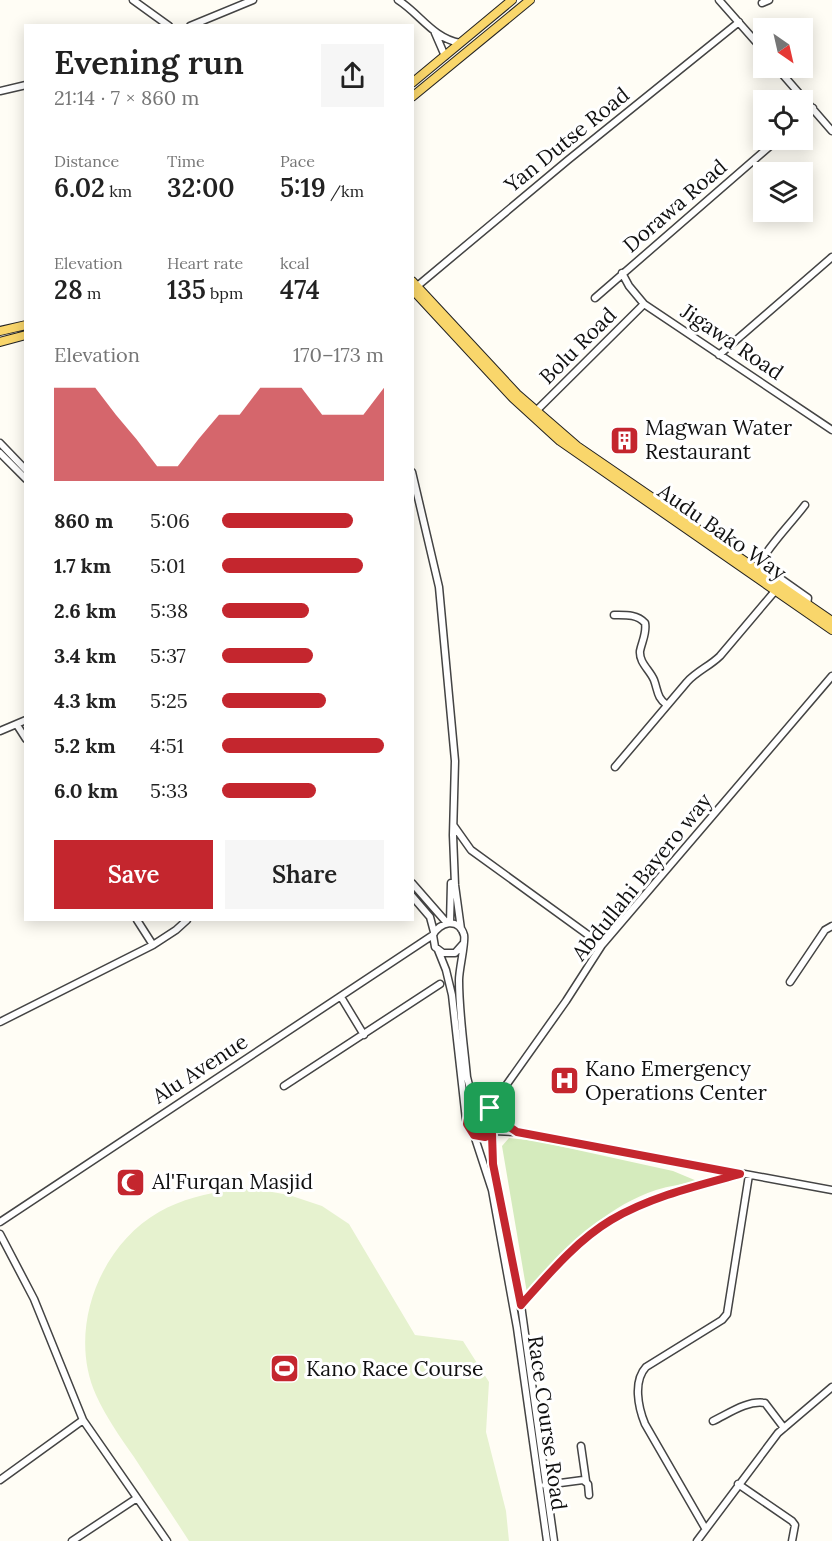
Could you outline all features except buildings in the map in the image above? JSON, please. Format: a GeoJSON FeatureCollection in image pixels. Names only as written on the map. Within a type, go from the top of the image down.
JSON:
{"type":"FeatureCollection","features":[{"type":"Feature","properties":{"kind":"main road"},"geometry":{"type":"LineString","coordinates":[[414,81],[513,0]]}},
{"type":"Feature","properties":{"kind":"main road"},"geometry":{"type":"LineString","coordinates":[[414,95],[530,0]]}},
{"type":"Feature","properties":{"kind":"main road","name":"Audu Bako Way"},"geometry":{"type":"LineString","coordinates":[[414,288],[535,411],[577,447],[832,621]]}},
{"type":"Feature","properties":{"kind":"main road","name":"Audu Bako Way"},"geometry":{"type":"LineString","coordinates":[[414,288],[513,398],[560,441],[832,630]]}},
{"type":"Feature","properties":{"kind":"main road"},"geometry":{"type":"LineString","coordinates":[[0,331],[24,325]]}},
{"type":"Feature","properties":{"kind":"main road"},"geometry":{"type":"LineString","coordinates":[[0,342],[24,336]]}},
{"type":"Feature","properties":{"kind":"street"},"geometry":{"type":"LineString","coordinates":[[133,0],[166,24]]}},
{"type":"Feature","properties":{"kind":"street"},"geometry":{"type":"LineString","coordinates":[[195,24],[253,0]]}},
{"type":"Feature","properties":{"kind":"street"},"geometry":{"type":"LineString","coordinates":[[398,0],[433,30],[446,39],[460,43]]}},
{"type":"Feature","properties":{"kind":"street"},"geometry":{"type":"LineString","coordinates":[[719,0],[753,38]]}},
{"type":"Feature","properties":{"kind":"street"},"geometry":{"type":"LineString","coordinates":[[762,3],[769,0]]}},
{"type":"Feature","properties":{"kind":"street","name":"Yan Dutse Road"},"geometry":{"type":"LineString","coordinates":[[414,286],[739,22]]}},
{"type":"Feature","properties":{"kind":"street"},"geometry":{"type":"LineString","coordinates":[[433,30],[445,56]]}},
{"type":"Feature","properties":{"kind":"street"},"geometry":{"type":"LineString","coordinates":[[786,78],[797,90]]}},
{"type":"Feature","properties":{"kind":"street"},"geometry":{"type":"LineString","coordinates":[[0,91],[24,85]]}},
{"type":"Feature","properties":{"kind":"street"},"geometry":{"type":"LineString","coordinates":[[813,108],[832,131]]}},
{"type":"Feature","properties":{"kind":"street","name":"Dorawa Road"},"geometry":{"type":"LineString","coordinates":[[595,298],[765,150]]}},
{"type":"Feature","properties":{"kind":"street"},"geometry":{"type":"LineString","coordinates":[[719,355],[832,257]]}},
{"type":"Feature","properties":{"kind":"street","name":"Jigawa Road"},"geometry":{"type":"LineString","coordinates":[[622,273],[629,286],[644,304],[831,428]]}},
{"type":"Feature","properties":{"kind":"street","name":"Bolu Road"},"geometry":{"type":"LineString","coordinates":[[535,411],[644,304]]}},
{"type":"Feature","properties":{"kind":"street"},"geometry":{"type":"LineString","coordinates":[[0,443],[24,468]]}},
{"type":"Feature","properties":{"kind":"street"},"geometry":{"type":"LineString","coordinates":[[0,453],[24,478]]}},
{"type":"Feature","properties":{"kind":"street"},"geometry":{"type":"LineString","coordinates":[[414,481],[439,587],[455,760],[452,824],[455,885],[461,929],[464,934],[459,983],[467,1077],[470,1089],[498,1119],[517,1132]]}},
{"type":"Feature","properties":{"kind":"street"},"geometry":{"type":"LineString","coordinates":[[756,569],[765,552],[787,529],[805,505]]}},
{"type":"Feature","properties":{"kind":"street"},"geometry":{"type":"LineString","coordinates":[[615,768],[694,674],[720,656],[775,591]]}},
{"type":"Feature","properties":{"kind":"street"},"geometry":{"type":"LineString","coordinates":[[614,615],[629,615],[640,618],[645,623],[641,658],[654,679],[659,698],[667,705]]}},
{"type":"Feature","properties":{"kind":"street","name":"Abdullahi Bayero way"},"geometry":{"type":"LineString","coordinates":[[487,1107],[566,1001],[602,945],[832,676]]}},
{"type":"Feature","properties":{"kind":"street"},"geometry":{"type":"LineString","coordinates":[[0,730],[24,721]]}},
{"type":"Feature","properties":{"kind":"street"},"geometry":{"type":"LineString","coordinates":[[17,725],[24,737]]}},
{"type":"Feature","properties":{"kind":"street"},"geometry":{"type":"LineString","coordinates":[[452,824],[471,850],[602,945]]}},
{"type":"Feature","properties":{"kind":"street"},"geometry":{"type":"LineString","coordinates":[[449,923],[452,901],[451,847],[453,835]]}},
{"type":"Feature","properties":{"kind":"street"},"geometry":{"type":"LineString","coordinates":[[414,885],[449,923],[461,929]]}},
{"type":"Feature","properties":{"kind":"street"},"geometry":{"type":"LineString","coordinates":[[414,898],[430,917],[436,947],[446,970],[452,995],[467,1124],[474,1135],[485,1137],[493,1133],[517,1132],[832,1191]]}},
{"type":"Feature","properties":{"kind":"street"},"geometry":{"type":"LineString","coordinates":[[137,921],[153,945]]}},
{"type":"Feature","properties":{"kind":"street"},"geometry":{"type":"LineString","coordinates":[[0,1022],[153,945],[186,921]]}},
{"type":"Feature","properties":{"kind":"street"},"geometry":{"type":"LineString","coordinates":[[434,934],[440,926],[449,923]]}},
{"type":"Feature","properties":{"kind":"street"},"geometry":{"type":"LineString","coordinates":[[790,982],[825,930],[832,926]]}},
{"type":"Feature","properties":{"kind":"street","name":"Alu Avenue"},"geometry":{"type":"LineString","coordinates":[[0,1222],[434,934]]}},
{"type":"Feature","properties":{"kind":"street"},"geometry":{"type":"LineString","coordinates":[[418,944],[436,947],[449,954],[460,950],[463,944]]}},
{"type":"Feature","properties":{"kind":"street"},"geometry":{"type":"LineString","coordinates":[[284,1086],[440,984]]}},
{"type":"Feature","properties":{"kind":"street"},"geometry":{"type":"LineString","coordinates":[[341,997],[364,1035]]}},
{"type":"Feature","properties":{"kind":"street"},"geometry":{"type":"LineString","coordinates":[[467,1124],[467,1118],[473,1109],[487,1107]]}},
{"type":"Feature","properties":{"kind":"street"},"geometry":{"type":"LineString","coordinates":[[493,1133],[498,1119]]}},
{"type":"Feature","properties":{"kind":"street","name":"Race Course Road"},"geometry":{"type":"LineString","coordinates":[[493,1133],[493,1164],[521,1305],[554,1541]]}},
{"type":"Feature","properties":{"kind":"street","name":"Race Course Road"},"geometry":{"type":"LineString","coordinates":[[474,1135],[492,1190],[515,1316],[547,1541]]}},
{"type":"Feature","properties":{"kind":"street"},"geometry":{"type":"LineString","coordinates":[[521,1305],[581,1242],[609,1221],[645,1202],[740,1174]]}},
{"type":"Feature","properties":{"kind":"street"},"geometry":{"type":"LineString","coordinates":[[705,1528],[645,1424],[637,1382],[640,1373],[646,1367],[722,1320],[727,1314],[748,1175]]}},
{"type":"Feature","properties":{"kind":"street"},"geometry":{"type":"LineString","coordinates":[[0,1234],[34,1299],[83,1420],[166,1541]]}},
{"type":"Feature","properties":{"kind":"street"},"geometry":{"type":"LineString","coordinates":[[697,1541],[738,1484],[784,1428],[832,1387]]}},
{"type":"Feature","properties":{"kind":"street"},"geometry":{"type":"LineString","coordinates":[[713,1421],[751,1403],[763,1402],[784,1428]]}},
{"type":"Feature","properties":{"kind":"street"},"geometry":{"type":"LineString","coordinates":[[0,1480],[83,1420]]}},
{"type":"Feature","properties":{"kind":"street"},"geometry":{"type":"LineString","coordinates":[[581,1446],[586,1481],[590,1488],[589,1495]]}},
{"type":"Feature","properties":{"kind":"street"},"geometry":{"type":"LineString","coordinates":[[545,1485],[580,1479],[586,1481]]}},
{"type":"Feature","properties":{"kind":"street"},"geometry":{"type":"LineString","coordinates":[[738,1484],[792,1521],[795,1526],[792,1541]]}},
{"type":"Feature","properties":{"kind":"street"},"geometry":{"type":"LineString","coordinates":[[72,1541],[136,1497]]}},
{"type":"Feature","properties":{"kind":"green space"},"geometry":{"type":"Polygon","coordinates":[[[482,1110],[487,1111],[493,1117],[493,1127],[487,1133],[482,1134],[477,1133],[471,1127],[470,1122],[471,1117],[477,1111],[482,1110]]]}},
{"type":"Feature","properties":{"kind":"green space"},"geometry":{"type":"Polygon","coordinates":[[[509,1138],[536,1141],[673,1171],[697,1181],[656,1190],[636,1198],[601,1219],[569,1247],[527,1293],[502,1146],[509,1138]]]}},
{"type":"Feature","properties":{"kind":"green space","name":"Kano Race Course"},"geometry":{"type":"Polygon","coordinates":[[[232,1189],[261,1190],[289,1195],[322,1206],[349,1224],[415,1335],[463,1341],[489,1382],[486,1432],[506,1511],[509,1541],[189,1541],[113,1427],[96,1395],[88,1370],[85,1344],[87,1318],[94,1292],[105,1268],[120,1246],[138,1227],[159,1212],[185,1200],[232,1189]]]}},
{"type":"Feature","properties":{"kind":"place","name":"Magwan Water Restaurant"},"geometry":{"type":"Point","coordinates":[624,440]}},
{"type":"Feature","properties":{"kind":"place","name":"Kano Emergency Operations Center"},"geometry":{"type":"Point","coordinates":[564,1081]}},
{"type":"Feature","properties":{"kind":"place","name":"Al'Furqan Masjid"},"geometry":{"type":"Point","coordinates":[131,1182]}},
{"type":"Feature","properties":{"kind":"place","name":"Kano Race Course"},"geometry":{"type":"Point","coordinates":[285,1369]}},
{"type":"Feature","properties":{"kind":"route"},"geometry":{"type":"LineString","coordinates":[[479,1106],[490,1108],[498,1119],[517,1132],[740,1174],[645,1202],[609,1221],[581,1242],[521,1305],[493,1164],[492,1134],[485,1137],[474,1135],[467,1124],[469,1113],[473,1109],[479,1106]]}}]}
